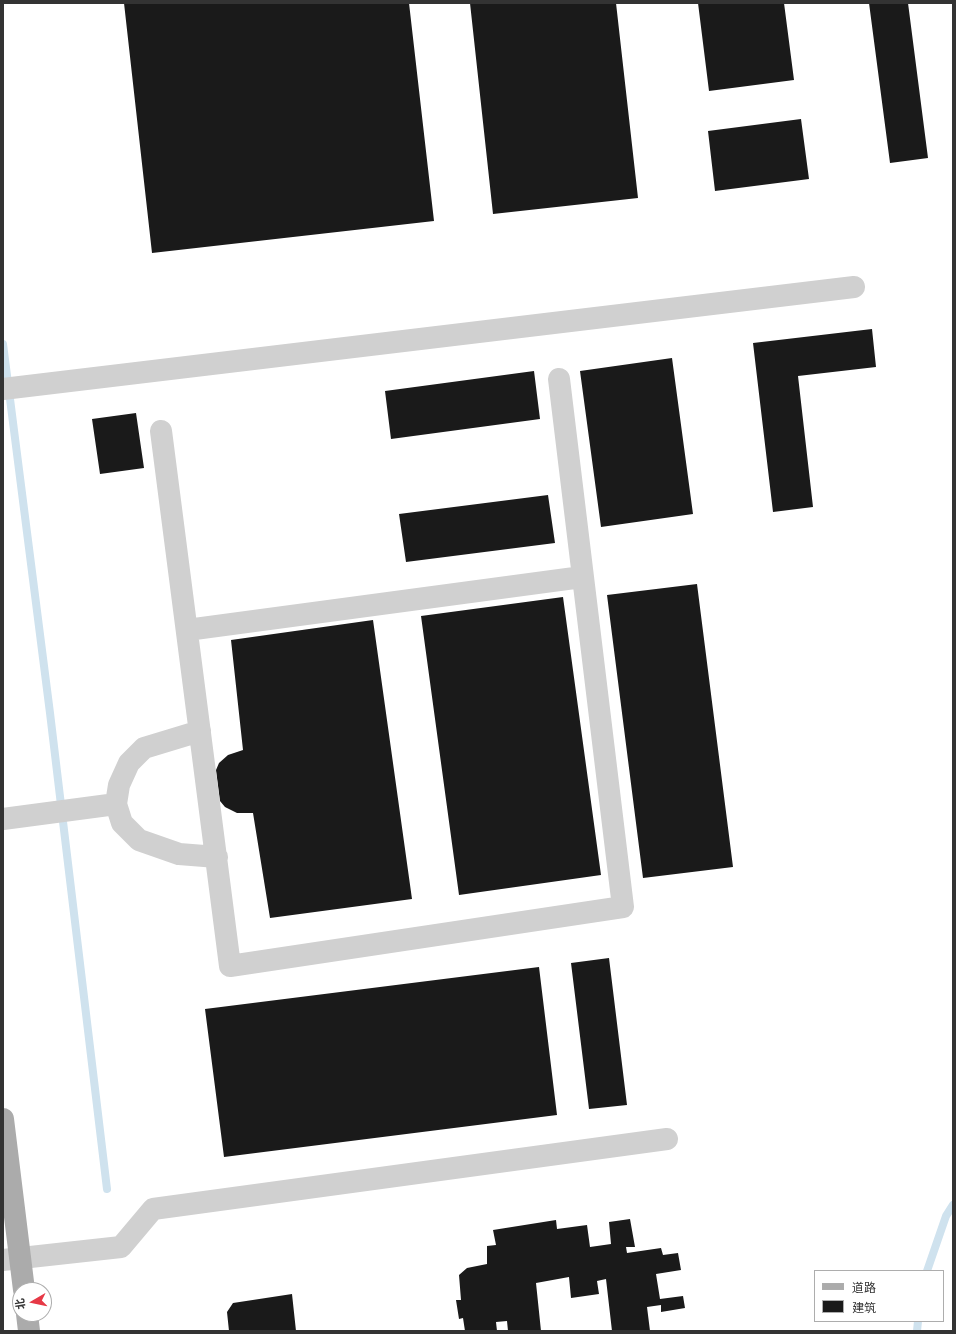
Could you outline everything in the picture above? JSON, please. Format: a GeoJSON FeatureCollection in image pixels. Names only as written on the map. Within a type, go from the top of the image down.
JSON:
{"type":"FeatureCollection","features":[{"type":"Feature","properties":{"kind":"main road"},"geometry":{"type":"LineString","coordinates":[[3,1119],[11,1259],[21,1282]]}},
{"type":"Feature","properties":{"kind":"street"},"geometry":{"type":"LineString","coordinates":[[3,389],[854,287]]}},
{"type":"Feature","properties":{"kind":"street"},"geometry":{"type":"LineString","coordinates":[[161,431],[230,966],[623,907],[559,379]]}},
{"type":"Feature","properties":{"kind":"street"},"geometry":{"type":"LineString","coordinates":[[187,630],[582,577]]}},
{"type":"Feature","properties":{"kind":"street"},"geometry":{"type":"LineString","coordinates":[[200,731],[144,748],[129,763],[119,785],[116,804],[122,824],[139,840],[179,854],[217,857]]}},
{"type":"Feature","properties":{"kind":"street"},"geometry":{"type":"LineString","coordinates":[[12,818],[116,804]]}},
{"type":"Feature","properties":{"kind":"street"},"geometry":{"type":"LineString","coordinates":[[11,1259],[121,1246],[153,1209],[668,1139]]}},
{"type":"Feature","properties":{"kind":"building"},"geometry":{"type":"Polygon","coordinates":[[[124,3],[409,3],[434,221],[152,253],[124,3]]]}},
{"type":"Feature","properties":{"kind":"building"},"geometry":{"type":"Polygon","coordinates":[[[470,3],[616,3],[638,198],[493,214],[470,3]]]}},
{"type":"Feature","properties":{"kind":"building"},"geometry":{"type":"Polygon","coordinates":[[[698,3],[784,3],[794,80],[709,91],[698,3]]]}},
{"type":"Feature","properties":{"kind":"building"},"geometry":{"type":"Polygon","coordinates":[[[869,3],[908,3],[928,158],[890,163],[869,3]]]}},
{"type":"Feature","properties":{"kind":"building"},"geometry":{"type":"Polygon","coordinates":[[[801,119],[809,179],[715,191],[708,131],[801,119]]]}},
{"type":"Feature","properties":{"kind":"building"},"geometry":{"type":"Polygon","coordinates":[[[872,329],[876,367],[798,376],[813,507],[773,512],[753,343],[872,329]]]}},
{"type":"Feature","properties":{"kind":"building"},"geometry":{"type":"Polygon","coordinates":[[[672,358],[693,514],[601,527],[580,371],[672,358]]]}},
{"type":"Feature","properties":{"kind":"building"},"geometry":{"type":"Polygon","coordinates":[[[534,371],[540,419],[391,439],[385,391],[534,371]]]}},
{"type":"Feature","properties":{"kind":"building"},"geometry":{"type":"Polygon","coordinates":[[[136,413],[144,468],[100,474],[92,419],[136,413]]]}},
{"type":"Feature","properties":{"kind":"building"},"geometry":{"type":"Polygon","coordinates":[[[548,495],[555,543],[406,562],[399,514],[548,495]]]}},
{"type":"Feature","properties":{"kind":"building"},"geometry":{"type":"Polygon","coordinates":[[[697,584],[733,867],[643,878],[607,595],[697,584]]]}},
{"type":"Feature","properties":{"kind":"building"},"geometry":{"type":"Polygon","coordinates":[[[563,597],[601,875],[459,895],[421,616],[563,597]]]}},
{"type":"Feature","properties":{"kind":"building"},"geometry":{"type":"Polygon","coordinates":[[[373,620],[412,899],[270,918],[253,813],[237,813],[225,807],[220,801],[216,770],[219,763],[228,755],[243,750],[231,640],[373,620]]]}},
{"type":"Feature","properties":{"kind":"building"},"geometry":{"type":"Polygon","coordinates":[[[609,958],[627,1105],[589,1109],[571,963],[609,958]]]}},
{"type":"Feature","properties":{"kind":"building"},"geometry":{"type":"Polygon","coordinates":[[[539,967],[557,1115],[224,1157],[205,1009],[539,967]]]}},
{"type":"Feature","properties":{"kind":"building"},"geometry":{"type":"Polygon","coordinates":[[[630,1219],[635,1247],[626,1247],[627,1253],[661,1248],[663,1255],[678,1253],[681,1270],[656,1274],[660,1299],[683,1296],[685,1308],[661,1312],[661,1305],[647,1307],[650,1331],[612,1331],[606,1279],[597,1281],[599,1294],[571,1298],[569,1277],[536,1283],[541,1331],[508,1331],[507,1321],[496,1322],[497,1331],[465,1331],[463,1318],[459,1319],[456,1300],[461,1300],[459,1275],[467,1268],[487,1264],[487,1246],[496,1245],[493,1230],[556,1220],[557,1229],[587,1225],[590,1247],[611,1244],[609,1222],[630,1219]]]}},
{"type":"Feature","properties":{"kind":"building"},"geometry":{"type":"Polygon","coordinates":[[[292,1294],[296,1331],[229,1331],[227,1312],[233,1303],[292,1294]]]}},
{"type":"Feature","properties":{"kind":"waterway"},"geometry":{"type":"LineString","coordinates":[[3,344],[50,713],[107,1189]]}},
{"type":"Feature","properties":{"kind":"waterway"},"geometry":{"type":"LineString","coordinates":[[927,1270],[946,1216],[953,1205]]}},
{"type":"Feature","properties":{"kind":"waterway"},"geometry":{"type":"LineString","coordinates":[[917,1331],[918,1322]]}}]}
